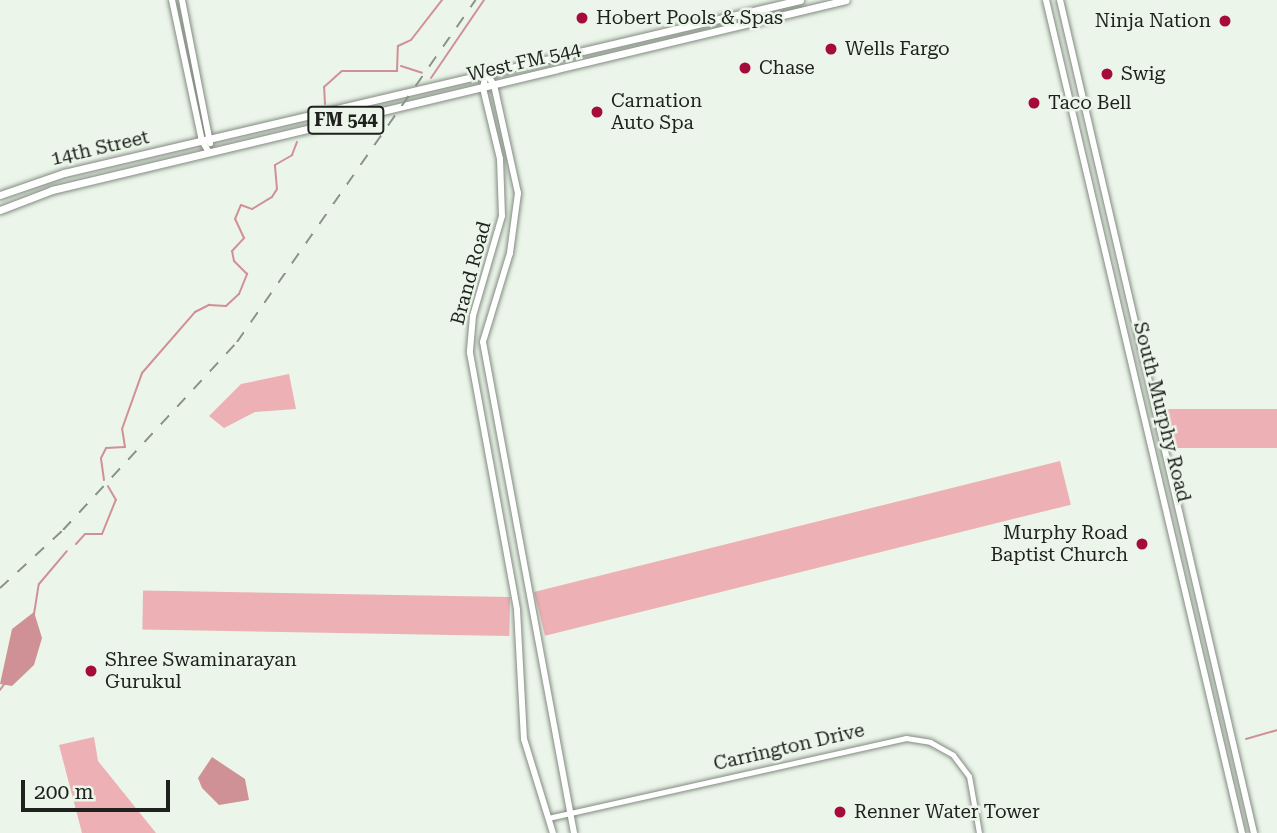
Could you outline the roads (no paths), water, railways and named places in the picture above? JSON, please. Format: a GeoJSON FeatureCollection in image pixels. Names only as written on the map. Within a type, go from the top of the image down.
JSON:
{"type":"FeatureCollection","features":[{"type":"Feature","properties":{"kind":"main road"},"geometry":{"type":"LineString","coordinates":[[172,0],[180,44],[209,152]]}},
{"type":"Feature","properties":{"kind":"main road"},"geometry":{"type":"LineString","coordinates":[[182,0],[206,140]]}},
{"type":"Feature","properties":{"kind":"main road","name":"West FM 544"},"geometry":{"type":"LineString","coordinates":[[206,140],[800,0]]}},
{"type":"Feature","properties":{"kind":"main road","name":"West FM 544"},"geometry":{"type":"LineString","coordinates":[[209,152],[705,37],[846,0]]}},
{"type":"Feature","properties":{"kind":"main road","name":"South Murphy Road"},"geometry":{"type":"LineString","coordinates":[[1046,0],[1184,576],[1242,833]]}},
{"type":"Feature","properties":{"kind":"main road","name":"South Murphy Road"},"geometry":{"type":"LineString","coordinates":[[1060,0],[1197,573],[1253,833]]}},
{"type":"Feature","properties":{"kind":"main road"},"geometry":{"type":"LineString","coordinates":[[1050,16],[1063,13]]}},
{"type":"Feature","properties":{"kind":"main road"},"geometry":{"type":"LineString","coordinates":[[701,23],[705,37]]}},
{"type":"Feature","properties":{"kind":"main road"},"geometry":{"type":"LineString","coordinates":[[180,44],[188,42]]}},
{"type":"Feature","properties":{"kind":"main road"},"geometry":{"type":"LineString","coordinates":[[616,43],[620,56]]}},
{"type":"Feature","properties":{"kind":"main road"},"geometry":{"type":"LineString","coordinates":[[1063,69],[1076,66]]}},
{"type":"Feature","properties":{"kind":"main road","name":"Brand Road"},"geometry":{"type":"LineString","coordinates":[[486,73],[494,85],[512,157],[517,222],[483,342],[568,814],[574,833]]}},
{"type":"Feature","properties":{"kind":"main road","name":"Brand Road"},"geometry":{"type":"LineString","coordinates":[[486,73],[483,88],[500,159],[502,228],[473,316],[470,353],[517,610],[524,739],[553,833]]}},
{"type":"Feature","properties":{"kind":"main road","name":"14th Street"},"geometry":{"type":"LineString","coordinates":[[0,195],[33,180],[206,140]]}},
{"type":"Feature","properties":{"kind":"main road","name":"14th Street"},"geometry":{"type":"LineString","coordinates":[[0,210],[44,192],[209,152]]}},
{"type":"Feature","properties":{"kind":"main road"},"geometry":{"type":"LineString","coordinates":[[500,159],[512,157]]}},
{"type":"Feature","properties":{"kind":"main road"},"geometry":{"type":"LineString","coordinates":[[1184,576],[1197,573]]}},
{"type":"Feature","properties":{"kind":"street","name":"Carrington Drive"},"geometry":{"type":"LineString","coordinates":[[548,818],[906,738],[954,755],[969,776],[979,833]]}},
{"type":"Feature","properties":{"kind":"waterway"},"geometry":{"type":"LineString","coordinates":[[325,104],[324,87],[342,71],[397,71],[398,46],[411,40],[442,0]]}},
{"type":"Feature","properties":{"kind":"waterway"},"geometry":{"type":"LineString","coordinates":[[431,78],[484,0]]}},
{"type":"Feature","properties":{"kind":"waterway"},"geometry":{"type":"LineString","coordinates":[[401,66],[422,73]]}},
{"type":"Feature","properties":{"kind":"waterway"},"geometry":{"type":"LineString","coordinates":[[104,480],[101,458],[106,448],[125,447],[122,429],[142,373],[195,312],[209,305],[226,306],[239,294],[247,274],[234,261],[232,251],[244,238],[235,219],[241,205],[252,209],[272,197],[277,189],[275,165],[292,155],[297,142]]}},
{"type":"Feature","properties":{"kind":"waterway"},"geometry":{"type":"LineString","coordinates":[[76,544],[85,534],[102,534],[116,500],[108,486]]}},
{"type":"Feature","properties":{"kind":"waterway"},"geometry":{"type":"LineString","coordinates":[[34,614],[39,584],[67,551]]}},
{"type":"Feature","properties":{"kind":"waterway"},"geometry":{"type":"LineString","coordinates":[[0,690],[5,683]]}},
{"type":"Feature","properties":{"kind":"waterway"},"geometry":{"type":"LineString","coordinates":[[1246,739],[1277,730]]}},
{"type":"Feature","properties":{"kind":"railway"},"geometry":{"type":"LineString","coordinates":[[0,588],[63,530],[237,342],[476,0]]}},
{"type":"Feature","properties":{"kind":"place","name":"Hobert Pools & Spas"},"geometry":{"type":"Point","coordinates":[582,18]}},
{"type":"Feature","properties":{"kind":"place","name":"Ninja Nation"},"geometry":{"type":"Point","coordinates":[1225,21]}},
{"type":"Feature","properties":{"kind":"place","name":"Wells Fargo"},"geometry":{"type":"Point","coordinates":[831,49]}},
{"type":"Feature","properties":{"kind":"place","name":"Chase"},"geometry":{"type":"Point","coordinates":[745,68]}},
{"type":"Feature","properties":{"kind":"place","name":"Swig"},"geometry":{"type":"Point","coordinates":[1107,74]}},
{"type":"Feature","properties":{"kind":"place","name":"Taco Bell"},"geometry":{"type":"Point","coordinates":[1034,103]}},
{"type":"Feature","properties":{"kind":"place","name":"Carnation Auto Spa"},"geometry":{"type":"Point","coordinates":[597,112]}},
{"type":"Feature","properties":{"kind":"place","name":"Murphy Road Baptist Church"},"geometry":{"type":"Point","coordinates":[1142,544]}},
{"type":"Feature","properties":{"kind":"place","name":"Shree Swaminarayan Gurukul"},"geometry":{"type":"Point","coordinates":[91,671]}},
{"type":"Feature","properties":{"kind":"place","name":"Renner Water Tower"},"geometry":{"type":"Point","coordinates":[840,812]}}]}
